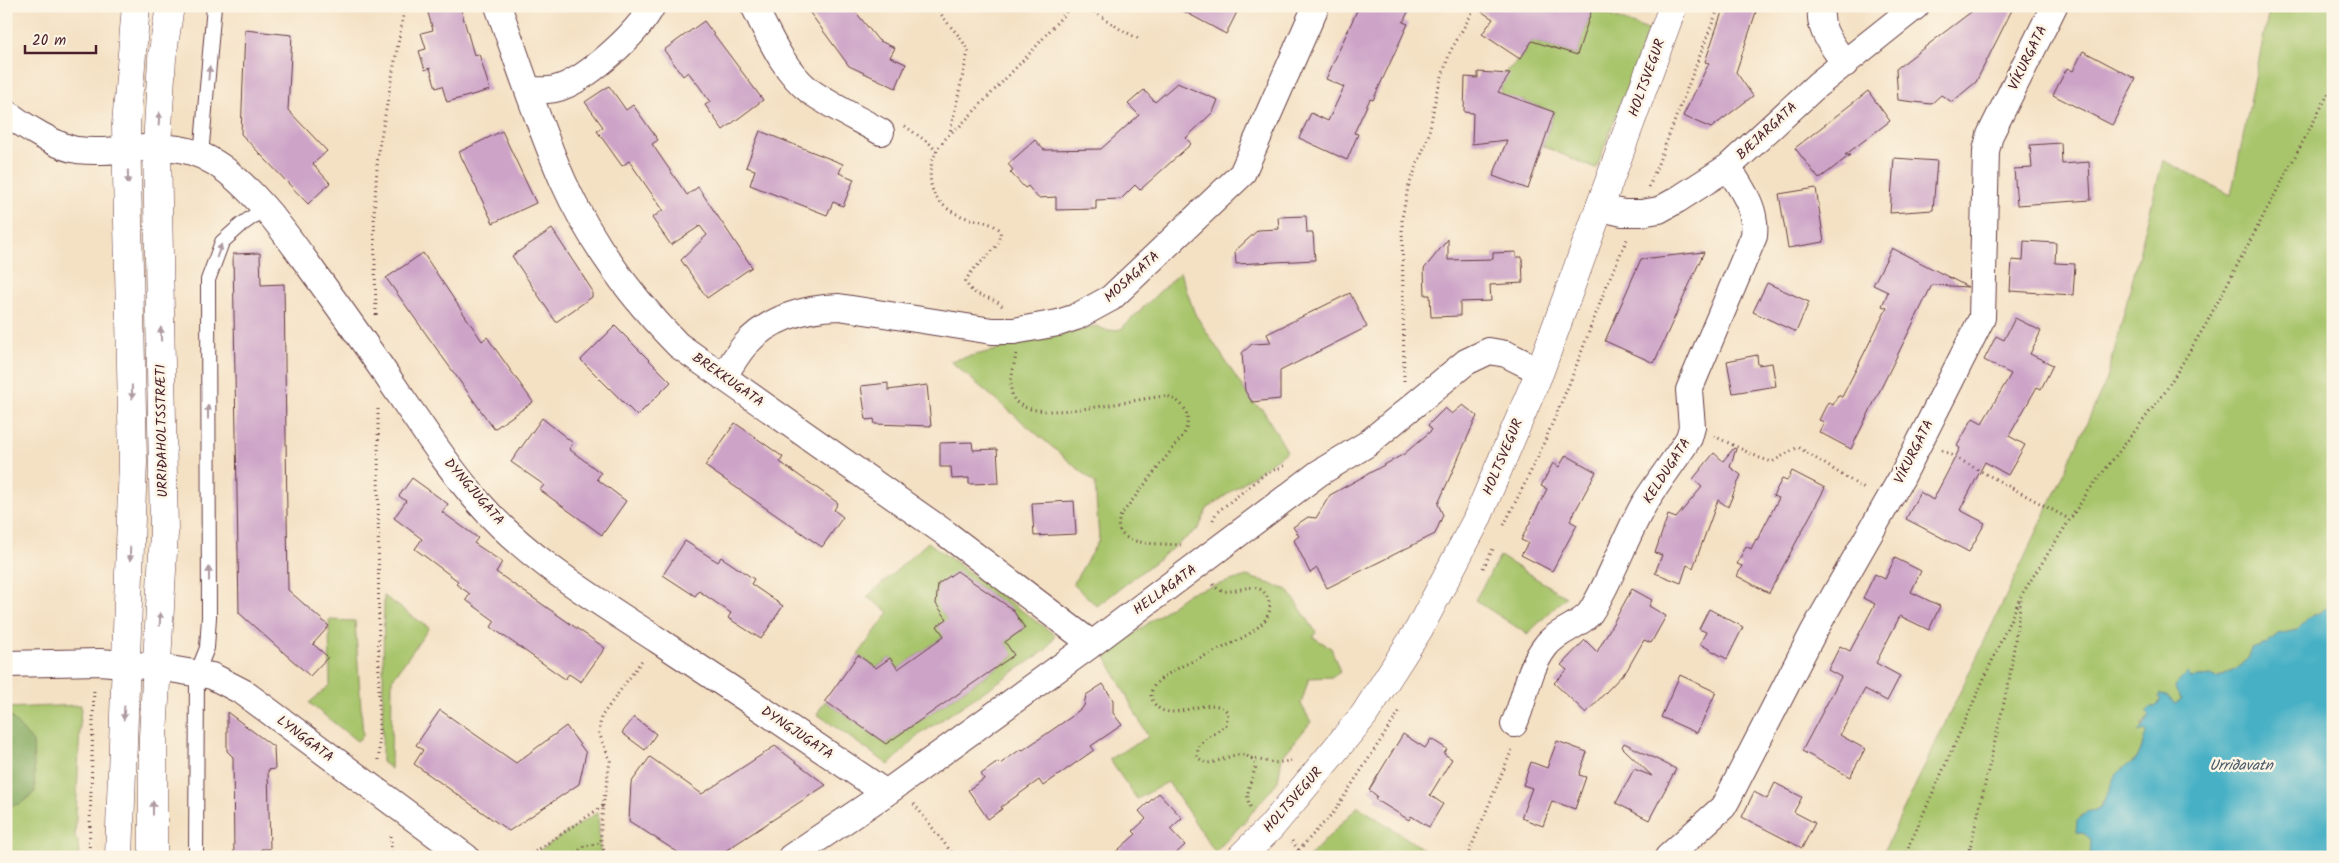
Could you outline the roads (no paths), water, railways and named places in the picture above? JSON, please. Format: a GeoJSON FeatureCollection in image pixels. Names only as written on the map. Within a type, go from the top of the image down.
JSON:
{"type":"FeatureCollection","features":[{"type":"Feature","properties":{"kind":"street"},"geometry":{"type":"LineString","coordinates":[[119,857],[133,460],[126,125],[136,6]]}},
{"type":"Feature","properties":{"kind":"street","name":"URRIÐAHOLTSSTRÆTI"},"geometry":{"type":"LineString","coordinates":[[153,857],[153,737],[164,533],[157,146],[162,58],[170,6]]}},
{"type":"Feature","properties":{"kind":"street","name":"BREKKUGATA"},"geometry":{"type":"LineString","coordinates":[[498,6],[528,90],[564,181],[619,276],[651,317],[678,345],[948,535],[1092,644]]}},
{"type":"Feature","properties":{"kind":"street"},"geometry":{"type":"LineString","coordinates":[[528,90],[556,89],[583,74],[629,39],[652,6]]}},
{"type":"Feature","properties":{"kind":"street"},"geometry":{"type":"LineString","coordinates":[[754,6],[778,52],[799,80],[811,91],[881,132]]}},
{"type":"Feature","properties":{"kind":"street","name":"MOSAGATA"},"geometry":{"type":"LineString","coordinates":[[724,377],[745,345],[760,331],[791,315],[818,308],[861,309],[992,331],[1014,331],[1058,323],[1076,317],[1111,298],[1242,174],[1316,6]]}},
{"type":"Feature","properties":{"kind":"street","name":"HOLTSVEGUR"},"geometry":{"type":"LineString","coordinates":[[1241,857],[1271,827],[1364,716],[1419,629],[1476,520],[1540,371],[1601,208],[1673,6]]}},
{"type":"Feature","properties":{"kind":"street"},"geometry":{"type":"LineString","coordinates":[[1822,6],[1820,13],[1821,24],[1845,64]]}},
{"type":"Feature","properties":{"kind":"street","name":"BÆJARGATA"},"geometry":{"type":"LineString","coordinates":[[1601,208],[1638,214],[1660,210],[1728,167],[1817,85],[1916,6]]}},
{"type":"Feature","properties":{"kind":"street","name":"VÍKURGATA"},"geometry":{"type":"LineString","coordinates":[[1668,857],[1723,807],[1814,631],[1902,477],[1982,318],[1986,151],[1990,136],[2054,6]]}},
{"type":"Feature","properties":{"kind":"street","name":"DYNGJUGATA"},"geometry":{"type":"LineString","coordinates":[[6,112],[24,126],[75,150],[127,149],[157,146],[181,149],[201,156],[224,169],[250,190],[265,208],[329,294],[442,455],[480,504],[527,550],[583,590],[892,788]]}},
{"type":"Feature","properties":{"kind":"street","name":"KELDUGATA"},"geometry":{"type":"LineString","coordinates":[[1514,724],[1521,709],[1528,677],[1540,654],[1556,635],[1588,615],[1644,505],[1690,438],[1692,427],[1689,390],[1754,236],[1754,214],[1750,201],[1728,167]]}},
{"type":"Feature","properties":{"kind":"street","name":"HELLAGATA"},"geometry":{"type":"LineString","coordinates":[[791,857],[892,788],[1092,644],[1319,473],[1367,444],[1466,362],[1488,351],[1506,354],[1540,371]]}},
{"type":"Feature","properties":{"kind":"street"},"geometry":{"type":"LineString","coordinates":[[6,664],[100,662],[126,664]]}},
{"type":"Feature","properties":{"kind":"street","name":"LYNGGATA"},"geometry":{"type":"LineString","coordinates":[[126,664],[212,676],[243,692],[466,857]]}},
{"type":"Feature","properties":{"kind":"lane"},"geometry":{"type":"LineString","coordinates":[[201,156],[214,6]]}},
{"type":"Feature","properties":{"kind":"lane"},"geometry":{"type":"LineString","coordinates":[[196,857],[197,673],[207,648],[209,617],[208,280],[222,242],[241,225],[265,208]]}},
{"type":"Feature","properties":{"kind":"water","name":"Urriðavatn"},"geometry":{"type":"Polygon","coordinates":[[[2333,602],[2333,857],[2090,857],[2091,841],[2085,834],[2076,832],[2077,821],[2088,811],[2094,811],[2103,804],[2117,774],[2138,757],[2146,734],[2145,730],[2138,732],[2150,716],[2146,712],[2151,707],[2155,707],[2161,699],[2158,697],[2160,694],[2167,696],[2175,703],[2181,700],[2174,687],[2188,672],[2190,674],[2189,678],[2212,676],[2217,678],[2243,664],[2252,649],[2266,644],[2278,634],[2297,630],[2310,617],[2321,612],[2333,602]]]}}]}
